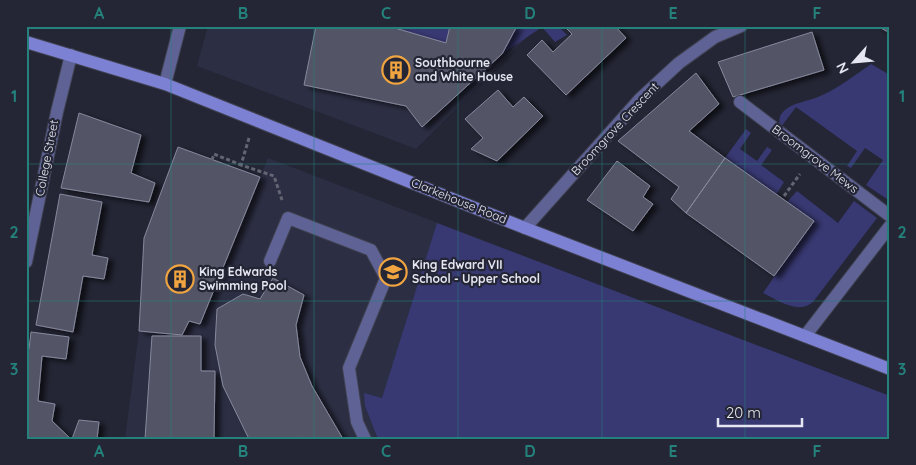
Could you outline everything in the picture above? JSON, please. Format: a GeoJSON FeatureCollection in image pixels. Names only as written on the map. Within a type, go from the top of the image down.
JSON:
{"type":"FeatureCollection","features":[{"type":"Feature","properties":{"kind":"main road","name":"Clarkehouse Road"},"geometry":{"type":"LineString","coordinates":[[26,42],[165,84],[526,228],[890,369]]}},
{"type":"Feature","properties":{"kind":"street"},"geometry":{"type":"LineString","coordinates":[[165,84],[180,26]]}},
{"type":"Feature","properties":{"kind":"street","name":"Broomgrove Crescent"},"geometry":{"type":"LineString","coordinates":[[526,228],[646,93],[679,63],[714,37],[741,26]]}},
{"type":"Feature","properties":{"kind":"street","name":"College Street"},"geometry":{"type":"LineString","coordinates":[[26,262],[56,112],[71,55]]}},
{"type":"Feature","properties":{"kind":"street","name":"Broomgrove Mews"},"geometry":{"type":"LineString","coordinates":[[740,102],[890,216]]}},
{"type":"Feature","properties":{"kind":"street"},"geometry":{"type":"LineString","coordinates":[[270,261],[288,218],[371,250],[386,278],[348,368],[357,422],[365,439]]}},
{"type":"Feature","properties":{"kind":"street"},"geometry":{"type":"LineString","coordinates":[[805,336],[890,226]]}},
{"type":"Feature","properties":{"kind":"path"},"geometry":{"type":"LineString","coordinates":[[241,165],[255,121]]}},
{"type":"Feature","properties":{"kind":"path"},"geometry":{"type":"LineString","coordinates":[[212,160],[214,154],[274,176],[288,218]]}},
{"type":"Feature","properties":{"kind":"path"},"geometry":{"type":"LineString","coordinates":[[784,196],[797,178]]}},
{"type":"Feature","properties":{"kind":"shaded area"},"geometry":{"type":"Polygon","coordinates":[[[208,26],[538,26],[416,149],[197,66],[208,26]]]}},
{"type":"Feature","properties":{"kind":"shaded area"},"geometry":{"type":"Polygon","coordinates":[[[388,26],[450,26],[446,43],[388,26]]]}},
{"type":"Feature","properties":{"kind":"shaded area"},"geometry":{"type":"Polygon","coordinates":[[[517,26],[558,26],[567,35],[555,42],[542,27],[502,54],[517,26]]]}},
{"type":"Feature","properties":{"kind":"shaded area"},"geometry":{"type":"Polygon","coordinates":[[[871,64],[890,75],[890,201],[866,185],[883,160],[865,148],[851,168],[847,166],[857,151],[796,107],[781,127],[780,122],[781,114],[788,108],[832,90],[871,64]]]}},
{"type":"Feature","properties":{"kind":"shaded area"},"geometry":{"type":"Polygon","coordinates":[[[746,129],[751,133],[740,149],[757,161],[767,147],[772,150],[761,165],[784,182],[776,195],[725,158],[746,129]]]}},
{"type":"Feature","properties":{"kind":"shaded area","name":"King Edward VII School - Upper School"},"geometry":{"type":"Polygon","coordinates":[[[268,158],[890,396],[890,439],[125,439],[139,331],[182,335],[189,321],[200,324],[268,158]]]}},
{"type":"Feature","properties":{"kind":"shaded area"},"geometry":{"type":"Polygon","coordinates":[[[797,191],[838,223],[854,201],[877,218],[813,302],[801,307],[788,305],[763,293],[813,221],[787,202],[797,191]]]}},
{"type":"Feature","properties":{"kind":"shaded area"},"geometry":{"type":"Polygon","coordinates":[[[437,223],[890,396],[890,439],[378,439],[365,406],[364,393],[382,398],[437,223]]]}},
{"type":"Feature","properties":{"kind":"building","name":"Southbourne and White House"},"geometry":{"type":"Polygon","coordinates":[[[316,26],[388,26],[446,43],[450,26],[517,26],[502,54],[422,127],[406,106],[304,85],[316,26]]]}},
{"type":"Feature","properties":{"kind":"building"},"geometry":{"type":"Polygon","coordinates":[[[564,26],[615,26],[626,38],[566,95],[527,55],[542,40],[553,52],[572,34],[564,26]]]}},
{"type":"Feature","properties":{"kind":"building"},"geometry":{"type":"Polygon","coordinates":[[[877,26],[890,26],[890,33],[877,26]]]}},
{"type":"Feature","properties":{"kind":"building"},"geometry":{"type":"Polygon","coordinates":[[[812,32],[824,70],[733,97],[718,62],[812,32]]]}},
{"type":"Feature","properties":{"kind":"building"},"geometry":{"type":"Polygon","coordinates":[[[696,73],[719,104],[689,131],[725,158],[686,213],[671,199],[679,187],[618,141],[696,73]]]}},
{"type":"Feature","properties":{"kind":"building"},"geometry":{"type":"Polygon","coordinates":[[[498,90],[513,107],[524,97],[543,116],[497,161],[471,149],[483,138],[465,119],[498,90]]]}},
{"type":"Feature","properties":{"kind":"building"},"geometry":{"type":"Polygon","coordinates":[[[79,113],[141,135],[131,173],[155,183],[149,202],[61,188],[79,113]]]}},
{"type":"Feature","properties":{"kind":"building","name":"King Edwards Swimming Pool"},"geometry":{"type":"Polygon","coordinates":[[[178,147],[260,177],[200,324],[189,321],[182,335],[139,331],[144,238],[178,147]]]}},
{"type":"Feature","properties":{"kind":"building"},"geometry":{"type":"Polygon","coordinates":[[[725,158],[814,221],[774,276],[686,213],[725,158]]]}},
{"type":"Feature","properties":{"kind":"building"},"geometry":{"type":"Polygon","coordinates":[[[617,161],[650,186],[643,197],[653,204],[633,231],[587,200],[617,161]]]}},
{"type":"Feature","properties":{"kind":"building"},"geometry":{"type":"Polygon","coordinates":[[[60,194],[102,202],[92,255],[108,258],[104,279],[83,276],[73,332],[36,325],[60,194]]]}},
{"type":"Feature","properties":{"kind":"building"},"geometry":{"type":"Polygon","coordinates":[[[273,278],[304,295],[296,325],[300,357],[312,386],[343,439],[301,439],[300,437],[297,439],[249,439],[223,386],[215,345],[217,309],[243,294],[260,299],[273,278]]]}},
{"type":"Feature","properties":{"kind":"building"},"geometry":{"type":"Polygon","coordinates":[[[31,332],[69,337],[66,359],[42,356],[38,401],[55,404],[52,421],[71,439],[26,439],[26,349],[29,349],[31,332]]]}},
{"type":"Feature","properties":{"kind":"building"},"geometry":{"type":"Polygon","coordinates":[[[152,336],[201,336],[201,371],[215,371],[214,439],[145,439],[152,336]]]}},
{"type":"Feature","properties":{"kind":"building"},"geometry":{"type":"Polygon","coordinates":[[[79,420],[99,422],[97,439],[72,439],[79,420]]]}},
{"type":"Feature","properties":{"kind":"place","name":"Southbourne and White House"},"geometry":{"type":"Point","coordinates":[396,70]}},
{"type":"Feature","properties":{"kind":"place","name":"King Edward VII School - Upper School"},"geometry":{"type":"Point","coordinates":[393,272]}},
{"type":"Feature","properties":{"kind":"place","name":"King Edwards Swimming Pool"},"geometry":{"type":"Point","coordinates":[180,279]}}]}
